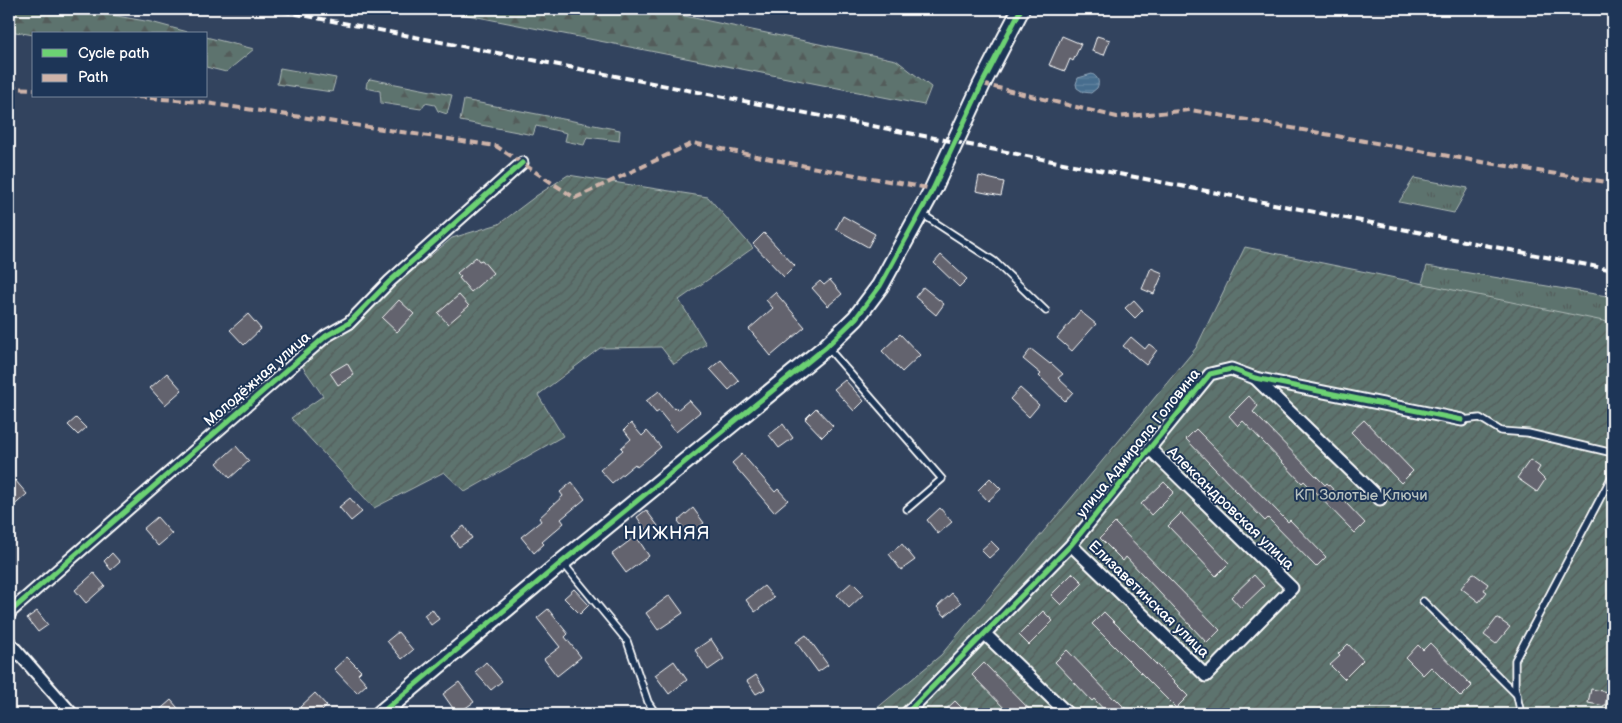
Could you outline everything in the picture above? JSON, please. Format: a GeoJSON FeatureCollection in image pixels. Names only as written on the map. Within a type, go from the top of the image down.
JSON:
{"type":"FeatureCollection","features":[{"type":"Feature","properties":{"kind":"street"},"geometry":{"type":"LineString","coordinates":[[380,714],[562,562],[826,347],[856,318],[880,286],[933,189],[982,84],[1020,9]]}},
{"type":"Feature","properties":{"kind":"street","name":"Молодёжная улица"},"geometry":{"type":"LineString","coordinates":[[9,615],[11,611],[326,336],[349,323],[390,281],[522,163]]}},
{"type":"Feature","properties":{"kind":"street","name":"улица Адмирала Головина"},"geometry":{"type":"LineString","coordinates":[[906,714],[1071,545],[1210,374],[1231,369],[1255,378],[1462,420]]}},
{"type":"Feature","properties":{"kind":"street"},"geometry":{"type":"LineString","coordinates":[[1255,378],[1380,498]]}},
{"type":"Feature","properties":{"kind":"street","name":"Александровская улица"},"geometry":{"type":"LineString","coordinates":[[1150,449],[1292,588],[1206,676]]}},
{"type":"Feature","properties":{"kind":"street","name":"Елизаветинская улица"},"geometry":{"type":"LineString","coordinates":[[1071,545],[1206,676]]}},
{"type":"Feature","properties":{"kind":"street"},"geometry":{"type":"LineString","coordinates":[[984,633],[1063,713]]}},
{"type":"Feature","properties":{"kind":"street"},"geometry":{"type":"LineString","coordinates":[[9,642],[72,714]]}},
{"type":"Feature","properties":{"kind":"lane"},"geometry":{"type":"LineString","coordinates":[[920,212],[994,261],[1046,311]]}},
{"type":"Feature","properties":{"kind":"lane"},"geometry":{"type":"LineString","coordinates":[[826,347],[942,479],[907,509]]}},
{"type":"Feature","properties":{"kind":"lane"},"geometry":{"type":"LineString","coordinates":[[1462,420],[1480,418],[1501,431],[1528,433],[1613,453]]}},
{"type":"Feature","properties":{"kind":"lane"},"geometry":{"type":"LineString","coordinates":[[1521,714],[1515,687],[1515,660],[1613,474]]}},
{"type":"Feature","properties":{"kind":"lane"},"geometry":{"type":"LineString","coordinates":[[562,562],[626,641],[648,702],[656,714]]}},
{"type":"Feature","properties":{"kind":"lane"},"geometry":{"type":"LineString","coordinates":[[1423,601],[1517,695]]}},
{"type":"Feature","properties":{"kind":"green space"},"geometry":{"type":"Polygon","coordinates":[[[9,9],[77,9],[151,22],[188,32],[32,32],[32,35],[9,31],[9,9]]]}},
{"type":"Feature","properties":{"kind":"green space"},"geometry":{"type":"Polygon","coordinates":[[[437,9],[651,9],[896,60],[931,87],[924,105],[437,9]]]}},
{"type":"Feature","properties":{"kind":"green space"},"geometry":{"type":"Polygon","coordinates":[[[208,38],[254,49],[226,72],[208,68],[208,38]]]}},
{"type":"Feature","properties":{"kind":"green space"},"geometry":{"type":"Polygon","coordinates":[[[280,68],[336,78],[332,92],[277,84],[280,68]]]}},
{"type":"Feature","properties":{"kind":"green space"},"geometry":{"type":"Polygon","coordinates":[[[370,79],[452,95],[447,114],[438,111],[435,105],[425,103],[421,109],[381,103],[380,91],[366,88],[367,82],[370,79]]]}},
{"type":"Feature","properties":{"kind":"green space"},"geometry":{"type":"Polygon","coordinates":[[[464,100],[620,130],[619,141],[587,137],[584,145],[565,141],[567,133],[536,126],[533,135],[460,121],[464,100]]]}},
{"type":"Feature","properties":{"kind":"green space"},"geometry":{"type":"Polygon","coordinates":[[[568,175],[708,197],[753,248],[679,300],[706,344],[674,364],[661,347],[600,348],[538,395],[563,436],[465,492],[444,472],[374,508],[291,418],[323,396],[302,366],[452,238],[499,224],[568,175]]]}},
{"type":"Feature","properties":{"kind":"green space"},"geometry":{"type":"Polygon","coordinates":[[[1414,178],[1468,188],[1454,213],[1399,202],[1414,178]]]}},
{"type":"Feature","properties":{"kind":"green space","name":"КП Золотые Ключи"},"geometry":{"type":"Polygon","coordinates":[[[1245,247],[1613,323],[1613,714],[870,714],[941,655],[1196,348],[1245,247]]]}},
{"type":"Feature","properties":{"kind":"green space"},"geometry":{"type":"Polygon","coordinates":[[[1427,266],[1613,297],[1613,323],[1464,298],[1422,283],[1427,266]]]}},
{"type":"Feature","properties":{"kind":"water"},"geometry":{"type":"Polygon","coordinates":[[[1092,74],[1098,80],[1097,88],[1091,93],[1083,92],[1077,88],[1078,78],[1092,74]]]}},
{"type":"Feature","properties":{"kind":"building"},"geometry":{"type":"Polygon","coordinates":[[[1062,36],[1081,44],[1073,61],[1070,59],[1065,71],[1049,65],[1062,36]]]}},
{"type":"Feature","properties":{"kind":"building"},"geometry":{"type":"Polygon","coordinates":[[[1097,36],[1110,40],[1104,55],[1092,51],[1097,36]]]}},
{"type":"Feature","properties":{"kind":"building"},"geometry":{"type":"Polygon","coordinates":[[[979,176],[1004,182],[1001,196],[976,191],[979,176]]]}},
{"type":"Feature","properties":{"kind":"building"},"geometry":{"type":"Polygon","coordinates":[[[843,216],[875,234],[868,247],[836,229],[843,216]]]}},
{"type":"Feature","properties":{"kind":"building"},"geometry":{"type":"Polygon","coordinates":[[[764,233],[795,266],[784,277],[753,244],[764,233]]]}},
{"type":"Feature","properties":{"kind":"building"},"geometry":{"type":"Polygon","coordinates":[[[941,255],[967,279],[959,287],[934,263],[941,255]]]}},
{"type":"Feature","properties":{"kind":"building"},"geometry":{"type":"Polygon","coordinates":[[[476,257],[479,261],[482,260],[493,273],[471,292],[457,273],[476,257]]]}},
{"type":"Feature","properties":{"kind":"building"},"geometry":{"type":"Polygon","coordinates":[[[1151,268],[1163,273],[1154,294],[1142,289],[1151,268]]]}},
{"type":"Feature","properties":{"kind":"building"},"geometry":{"type":"Polygon","coordinates":[[[830,280],[842,294],[828,306],[812,288],[820,281],[824,285],[830,280]]]}},
{"type":"Feature","properties":{"kind":"building"},"geometry":{"type":"Polygon","coordinates":[[[923,287],[944,304],[936,315],[915,297],[923,287]]]}},
{"type":"Feature","properties":{"kind":"building"},"geometry":{"type":"Polygon","coordinates":[[[775,292],[805,327],[771,356],[749,329],[773,308],[766,300],[775,292]]]}},
{"type":"Feature","properties":{"kind":"building"},"geometry":{"type":"Polygon","coordinates":[[[459,295],[469,306],[448,324],[438,313],[459,295]]]}},
{"type":"Feature","properties":{"kind":"building"},"geometry":{"type":"Polygon","coordinates":[[[399,300],[414,314],[397,332],[382,318],[399,300]]]}},
{"type":"Feature","properties":{"kind":"building"},"geometry":{"type":"Polygon","coordinates":[[[1134,300],[1143,310],[1135,318],[1125,308],[1134,300]]]}},
{"type":"Feature","properties":{"kind":"building"},"geometry":{"type":"Polygon","coordinates":[[[1080,311],[1096,324],[1072,351],[1057,338],[1080,311]]]}},
{"type":"Feature","properties":{"kind":"building"},"geometry":{"type":"Polygon","coordinates":[[[248,314],[261,329],[244,345],[230,330],[248,314]]]}},
{"type":"Feature","properties":{"kind":"building"},"geometry":{"type":"Polygon","coordinates":[[[900,334],[920,355],[902,372],[882,351],[900,334]]]}},
{"type":"Feature","properties":{"kind":"building"},"geometry":{"type":"Polygon","coordinates":[[[1131,337],[1145,349],[1149,344],[1157,350],[1146,365],[1123,346],[1131,337]]]}},
{"type":"Feature","properties":{"kind":"building"},"geometry":{"type":"Polygon","coordinates":[[[1031,349],[1063,374],[1058,378],[1073,392],[1065,401],[1039,376],[1041,374],[1023,359],[1031,349]]]}},
{"type":"Feature","properties":{"kind":"building"},"geometry":{"type":"Polygon","coordinates":[[[721,360],[739,381],[729,390],[710,369],[721,360]]]}},
{"type":"Feature","properties":{"kind":"building"},"geometry":{"type":"Polygon","coordinates":[[[347,363],[354,375],[338,385],[330,373],[347,363]]]}},
{"type":"Feature","properties":{"kind":"building"},"geometry":{"type":"Polygon","coordinates":[[[167,373],[182,390],[165,405],[150,388],[167,373]]]}},
{"type":"Feature","properties":{"kind":"building"},"geometry":{"type":"Polygon","coordinates":[[[845,380],[864,401],[854,411],[834,389],[845,380]]]}},
{"type":"Feature","properties":{"kind":"building"},"geometry":{"type":"Polygon","coordinates":[[[1020,388],[1039,405],[1029,417],[1010,399],[1020,388]]]}},
{"type":"Feature","properties":{"kind":"building"},"geometry":{"type":"Polygon","coordinates":[[[659,391],[674,409],[676,407],[677,410],[689,400],[700,412],[676,432],[659,411],[656,413],[646,401],[659,391]]]}},
{"type":"Feature","properties":{"kind":"building"},"geometry":{"type":"Polygon","coordinates":[[[1249,396],[1258,406],[1253,412],[1325,485],[1327,483],[1365,523],[1355,533],[1304,481],[1302,483],[1243,421],[1238,426],[1229,416],[1249,396]]]}},
{"type":"Feature","properties":{"kind":"building"},"geometry":{"type":"Polygon","coordinates":[[[816,408],[833,426],[822,437],[805,419],[816,408]]]}},
{"type":"Feature","properties":{"kind":"building"},"geometry":{"type":"Polygon","coordinates":[[[76,418],[86,428],[78,435],[68,425],[76,418]]]}},
{"type":"Feature","properties":{"kind":"building"},"geometry":{"type":"Polygon","coordinates":[[[1364,420],[1413,471],[1401,483],[1351,432],[1364,420]]]}},
{"type":"Feature","properties":{"kind":"building"},"geometry":{"type":"Polygon","coordinates":[[[631,423],[642,436],[647,431],[661,447],[637,467],[635,464],[612,483],[600,470],[623,450],[621,448],[631,439],[624,430],[631,423]]]}},
{"type":"Feature","properties":{"kind":"building"},"geometry":{"type":"Polygon","coordinates":[[[783,424],[793,438],[779,448],[769,435],[783,424]]]}},
{"type":"Feature","properties":{"kind":"building"},"geometry":{"type":"Polygon","coordinates":[[[1196,429],[1288,522],[1290,520],[1326,557],[1316,567],[1268,518],[1265,521],[1186,439],[1196,429]]]}},
{"type":"Feature","properties":{"kind":"building"},"geometry":{"type":"Polygon","coordinates":[[[236,446],[249,461],[230,478],[217,463],[236,446]]]}},
{"type":"Feature","properties":{"kind":"building"},"geometry":{"type":"Polygon","coordinates":[[[742,454],[775,492],[778,489],[788,500],[774,512],[732,463],[742,454]]]}},
{"type":"Feature","properties":{"kind":"building"},"geometry":{"type":"Polygon","coordinates":[[[1530,460],[1540,467],[1537,472],[1545,480],[1537,492],[1517,478],[1530,460]]]}},
{"type":"Feature","properties":{"kind":"building"},"geometry":{"type":"Polygon","coordinates":[[[990,478],[1001,489],[988,501],[978,490],[990,478]]]}},
{"type":"Feature","properties":{"kind":"building"},"geometry":{"type":"Polygon","coordinates":[[[15,480],[27,494],[9,510],[9,485],[15,480]]]}},
{"type":"Feature","properties":{"kind":"building"},"geometry":{"type":"Polygon","coordinates":[[[572,482],[585,499],[561,519],[564,523],[542,542],[544,544],[534,553],[521,537],[541,521],[539,518],[563,496],[560,492],[572,482]]]}},
{"type":"Feature","properties":{"kind":"building"},"geometry":{"type":"Polygon","coordinates":[[[1164,482],[1174,492],[1151,515],[1141,504],[1164,482]]]}},
{"type":"Feature","properties":{"kind":"building"},"geometry":{"type":"Polygon","coordinates":[[[350,498],[362,512],[351,521],[339,507],[350,498]]]}},
{"type":"Feature","properties":{"kind":"building"},"geometry":{"type":"Polygon","coordinates":[[[693,508],[704,523],[689,535],[678,521],[693,508]]]}},
{"type":"Feature","properties":{"kind":"building"},"geometry":{"type":"Polygon","coordinates":[[[940,508],[952,522],[938,534],[927,520],[940,508]]]}},
{"type":"Feature","properties":{"kind":"building"},"geometry":{"type":"Polygon","coordinates":[[[646,510],[658,526],[648,533],[637,517],[646,510]]]}},
{"type":"Feature","properties":{"kind":"building"},"geometry":{"type":"Polygon","coordinates":[[[1181,513],[1229,563],[1216,576],[1168,526],[1181,513]]]}},
{"type":"Feature","properties":{"kind":"building"},"geometry":{"type":"Polygon","coordinates":[[[157,517],[172,534],[158,546],[143,529],[157,517]]]}},
{"type":"Feature","properties":{"kind":"building"},"geometry":{"type":"Polygon","coordinates":[[[1115,523],[1220,630],[1207,643],[1126,557],[1123,561],[1100,538],[1115,523]]]}},
{"type":"Feature","properties":{"kind":"building"},"geometry":{"type":"Polygon","coordinates":[[[464,526],[472,538],[459,547],[451,536],[464,526]]]}},
{"type":"Feature","properties":{"kind":"building"},"geometry":{"type":"Polygon","coordinates":[[[636,536],[649,556],[626,573],[612,554],[636,536]]]}},
{"type":"Feature","properties":{"kind":"building"},"geometry":{"type":"Polygon","coordinates":[[[991,541],[999,549],[989,558],[981,550],[991,541]]]}},
{"type":"Feature","properties":{"kind":"building"},"geometry":{"type":"Polygon","coordinates":[[[902,544],[915,560],[901,570],[889,554],[902,544]]]}},
{"type":"Feature","properties":{"kind":"building"},"geometry":{"type":"Polygon","coordinates":[[[112,553],[120,562],[111,570],[104,561],[112,553]]]}},
{"type":"Feature","properties":{"kind":"building"},"geometry":{"type":"Polygon","coordinates":[[[94,573],[105,586],[86,603],[75,590],[94,573]]]}},
{"type":"Feature","properties":{"kind":"building"},"geometry":{"type":"Polygon","coordinates":[[[1073,573],[1083,583],[1061,605],[1051,595],[1073,573]]]}},
{"type":"Feature","properties":{"kind":"building"},"geometry":{"type":"Polygon","coordinates":[[[1473,573],[1488,584],[1484,590],[1487,592],[1479,602],[1461,588],[1473,573]]]}},
{"type":"Feature","properties":{"kind":"building"},"geometry":{"type":"Polygon","coordinates":[[[1254,575],[1264,586],[1241,608],[1231,597],[1254,575]]]}},
{"type":"Feature","properties":{"kind":"building"},"geometry":{"type":"Polygon","coordinates":[[[852,582],[864,594],[849,608],[837,595],[852,582]]]}},
{"type":"Feature","properties":{"kind":"building"},"geometry":{"type":"Polygon","coordinates":[[[764,586],[774,598],[755,612],[746,600],[764,586]]]}},
{"type":"Feature","properties":{"kind":"building"},"geometry":{"type":"Polygon","coordinates":[[[574,589],[589,605],[580,614],[564,598],[574,589]]]}},
{"type":"Feature","properties":{"kind":"building"},"geometry":{"type":"Polygon","coordinates":[[[952,593],[961,603],[945,616],[937,607],[952,593]]]}},
{"type":"Feature","properties":{"kind":"building"},"geometry":{"type":"Polygon","coordinates":[[[670,595],[683,613],[658,630],[646,613],[670,595]]]}},
{"type":"Feature","properties":{"kind":"building"},"geometry":{"type":"Polygon","coordinates":[[[432,609],[439,619],[431,625],[424,615],[432,609]]]}},
{"type":"Feature","properties":{"kind":"building"},"geometry":{"type":"Polygon","coordinates":[[[548,609],[568,634],[565,637],[581,657],[557,676],[544,659],[560,647],[537,618],[548,609]]]}},
{"type":"Feature","properties":{"kind":"building"},"geometry":{"type":"Polygon","coordinates":[[[37,611],[48,625],[38,632],[27,618],[37,611]]]}},
{"type":"Feature","properties":{"kind":"building"},"geometry":{"type":"Polygon","coordinates":[[[1043,611],[1053,621],[1029,645],[1019,635],[1043,611]]]}},
{"type":"Feature","properties":{"kind":"building"},"geometry":{"type":"Polygon","coordinates":[[[1104,612],[1188,696],[1176,708],[1092,624],[1104,612]]]}},
{"type":"Feature","properties":{"kind":"building"},"geometry":{"type":"Polygon","coordinates":[[[1497,618],[1510,627],[1496,644],[1484,635],[1497,618]]]}},
{"type":"Feature","properties":{"kind":"building"},"geometry":{"type":"Polygon","coordinates":[[[398,632],[413,650],[402,659],[387,641],[398,632]]]}},
{"type":"Feature","properties":{"kind":"building"},"geometry":{"type":"Polygon","coordinates":[[[806,635],[828,665],[818,672],[796,642],[806,635]]]}},
{"type":"Feature","properties":{"kind":"building"},"geometry":{"type":"Polygon","coordinates":[[[711,639],[724,659],[708,670],[695,650],[711,639]]]}},
{"type":"Feature","properties":{"kind":"building"},"geometry":{"type":"Polygon","coordinates":[[[1430,643],[1472,686],[1461,697],[1431,667],[1423,675],[1406,658],[1418,645],[1423,650],[1430,643]]]}},
{"type":"Feature","properties":{"kind":"building"},"geometry":{"type":"Polygon","coordinates":[[[1348,644],[1363,660],[1344,679],[1330,665],[1340,656],[1338,654],[1348,644]]]}},
{"type":"Feature","properties":{"kind":"building"},"geometry":{"type":"Polygon","coordinates":[[[1067,650],[1131,714],[1108,714],[1094,699],[1092,701],[1055,662],[1067,650]]]}},
{"type":"Feature","properties":{"kind":"building"},"geometry":{"type":"Polygon","coordinates":[[[347,657],[361,671],[358,674],[367,684],[357,693],[334,669],[347,657]]]}},
{"type":"Feature","properties":{"kind":"building"},"geometry":{"type":"Polygon","coordinates":[[[674,661],[687,680],[669,694],[655,675],[674,661]]]}},
{"type":"Feature","properties":{"kind":"building"},"geometry":{"type":"Polygon","coordinates":[[[486,662],[502,681],[491,690],[475,672],[486,662]]]}},
{"type":"Feature","properties":{"kind":"building"},"geometry":{"type":"Polygon","coordinates":[[[984,663],[1034,714],[1010,714],[972,675],[984,663]]]}},
{"type":"Feature","properties":{"kind":"building"},"geometry":{"type":"Polygon","coordinates":[[[756,675],[765,689],[756,694],[747,681],[756,675]]]}},
{"type":"Feature","properties":{"kind":"building"},"geometry":{"type":"Polygon","coordinates":[[[459,682],[474,702],[457,714],[443,694],[459,682]]]}},
{"type":"Feature","properties":{"kind":"building"},"geometry":{"type":"Polygon","coordinates":[[[1591,689],[1608,692],[1605,706],[1588,703],[1591,689]]]}},
{"type":"Feature","properties":{"kind":"building"},"geometry":{"type":"Polygon","coordinates":[[[315,693],[327,706],[319,714],[307,714],[300,707],[315,693]]]}},
{"type":"Feature","properties":{"kind":"building"},"geometry":{"type":"Polygon","coordinates":[[[171,700],[183,714],[155,714],[171,700]]]}},
{"type":"Feature","properties":{"kind":"building"},"geometry":{"type":"Polygon","coordinates":[[[955,701],[968,714],[941,714],[955,701]]]}},
{"type":"Feature","properties":{"kind":"railway"},"geometry":{"type":"LineString","coordinates":[[271,9],[1613,270]]}},
{"type":"Feature","properties":{"kind":"marked path"},"geometry":{"type":"LineString","coordinates":[[982,84],[1117,117],[1191,110],[1482,162],[1613,183]]}},
{"type":"Feature","properties":{"kind":"marked path"},"geometry":{"type":"LineString","coordinates":[[9,88],[32,89]]}},
{"type":"Feature","properties":{"kind":"marked path"},"geometry":{"type":"LineString","coordinates":[[151,98],[200,102],[496,146],[575,198],[693,143],[933,189]]}},
{"type":"Feature","properties":{"kind":"cycle path"},"geometry":{"type":"LineString","coordinates":[[380,714],[562,562],[826,347],[856,318],[880,286],[933,189],[982,84],[1021,9]]}},
{"type":"Feature","properties":{"kind":"cycle path"},"geometry":{"type":"LineString","coordinates":[[9,615],[11,611],[326,336],[349,323],[390,281],[522,163]]}},
{"type":"Feature","properties":{"kind":"cycle path"},"geometry":{"type":"LineString","coordinates":[[906,714],[1071,545],[1210,374],[1231,369],[1255,378],[1462,420]]}},
{"type":"Feature","properties":{"kind":"district","name":"НИЖНЯЯ"},"geometry":{"type":"Point","coordinates":[667,533]}}]}
